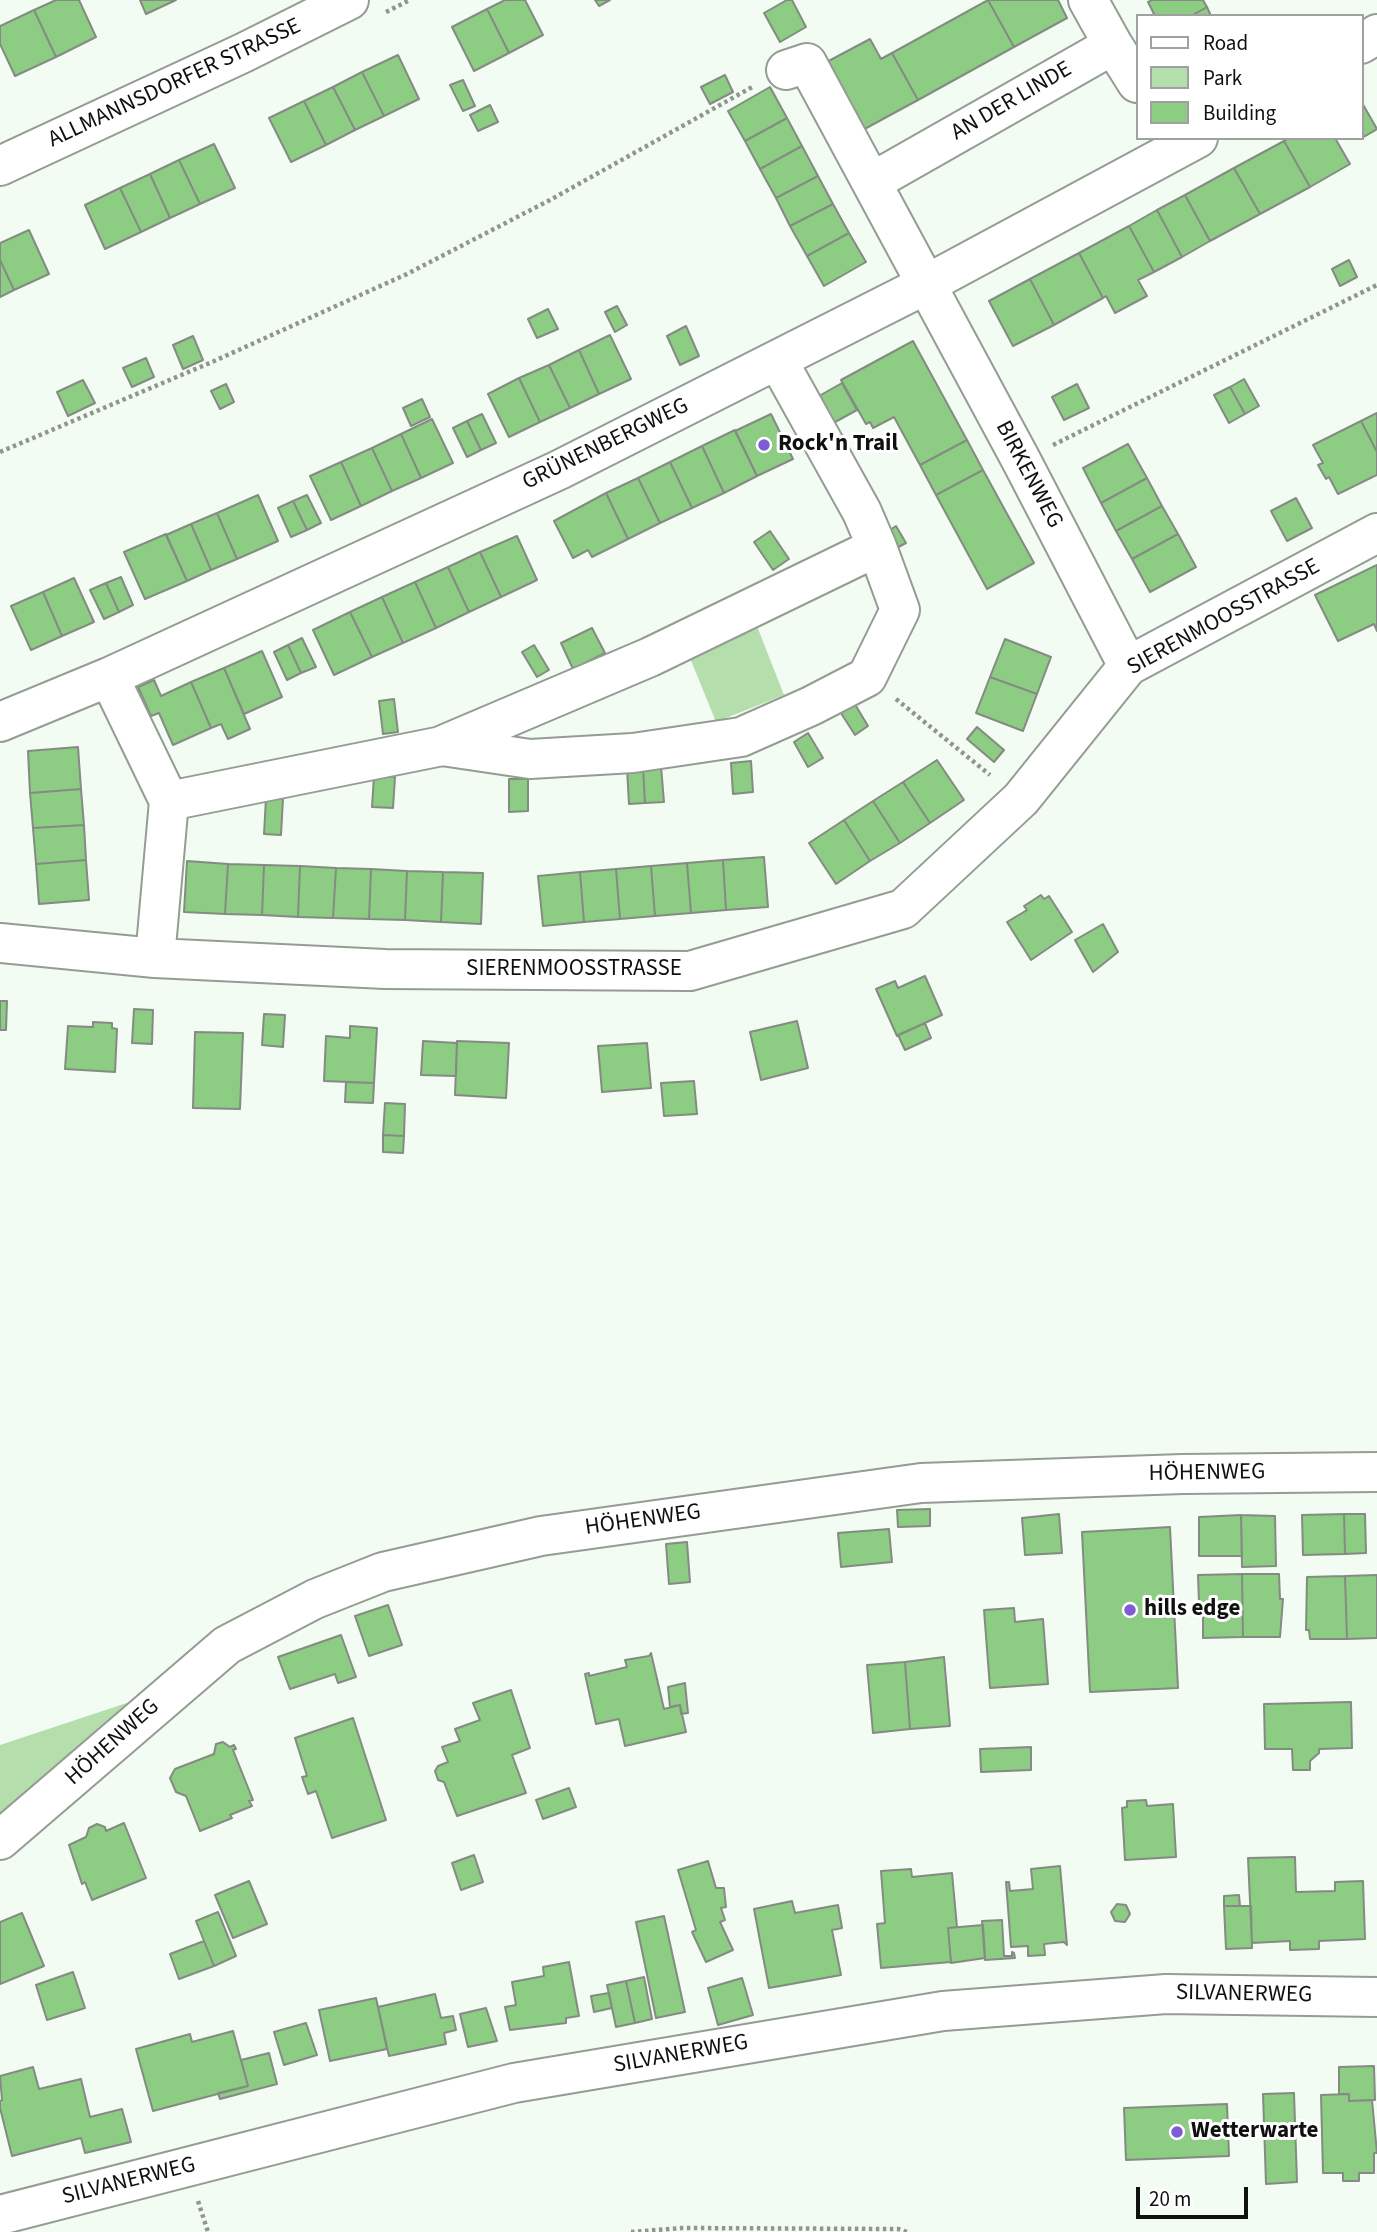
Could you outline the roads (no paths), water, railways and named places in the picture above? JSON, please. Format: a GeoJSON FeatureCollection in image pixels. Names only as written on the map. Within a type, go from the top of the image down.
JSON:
{"type":"FeatureCollection","features":[{"type":"Feature","properties":{"kind":"street","name":"ALLMANNSDORFER STRASSE"},"geometry":{"type":"LineString","coordinates":[[0,166],[243,53],[349,0]]}},
{"type":"Feature","properties":{"kind":"street"},"geometry":{"type":"LineString","coordinates":[[1088,0],[1136,81]]}},
{"type":"Feature","properties":{"kind":"street","name":"AN DER LINDE"},"geometry":{"type":"LineString","coordinates":[[872,182],[1113,45]]}},
{"type":"Feature","properties":{"kind":"street"},"geometry":{"type":"LineString","coordinates":[[786,70],[807,63],[925,285]]}},
{"type":"Feature","properties":{"kind":"street","name":"GRÜNENBERGWEG"},"geometry":{"type":"LineString","coordinates":[[0,722],[109,677],[559,470],[925,285],[1182,142]]}},
{"type":"Feature","properties":{"kind":"street","name":"BIRKENWEG"},"geometry":{"type":"LineString","coordinates":[[925,285],[1021,460],[1128,666]]}},
{"type":"Feature","properties":{"kind":"street"},"geometry":{"type":"LineString","coordinates":[[442,746],[530,759],[633,752],[741,737],[811,706],[867,677],[900,610],[862,512],[778,361]]}},
{"type":"Feature","properties":{"kind":"street","name":"SIERENMOOSSTRASSE"},"geometry":{"type":"LineString","coordinates":[[0,943],[155,958],[385,969],[691,971],[903,909],[1021,799],[1128,666],[1377,533]]}},
{"type":"Feature","properties":{"kind":"street"},"geometry":{"type":"LineString","coordinates":[[169,801],[442,746],[650,657],[877,547]]}},
{"type":"Feature","properties":{"kind":"street"},"geometry":{"type":"LineString","coordinates":[[109,677],[169,801],[155,958]]}},
{"type":"Feature","properties":{"kind":"street","name":"HÖHENWEG"},"geometry":{"type":"LineString","coordinates":[[0,1840],[226,1645],[315,1599],[383,1572],[541,1536],[921,1482],[1183,1474],[1377,1472]]}},
{"type":"Feature","properties":{"kind":"street","name":"SILVANERWEG"},"geometry":{"type":"LineString","coordinates":[[0,2215],[514,2083],[929,2013],[1166,1994],[1377,1997]]}},
{"type":"Feature","properties":{"kind":"place","name":"Rock'n Trail"},"geometry":{"type":"Point","coordinates":[764,445]}},
{"type":"Feature","properties":{"kind":"place","name":"hills edge"},"geometry":{"type":"Point","coordinates":[1130,1610]}},
{"type":"Feature","properties":{"kind":"place","name":"Wetterwarte"},"geometry":{"type":"Point","coordinates":[1177,2132]}}]}
